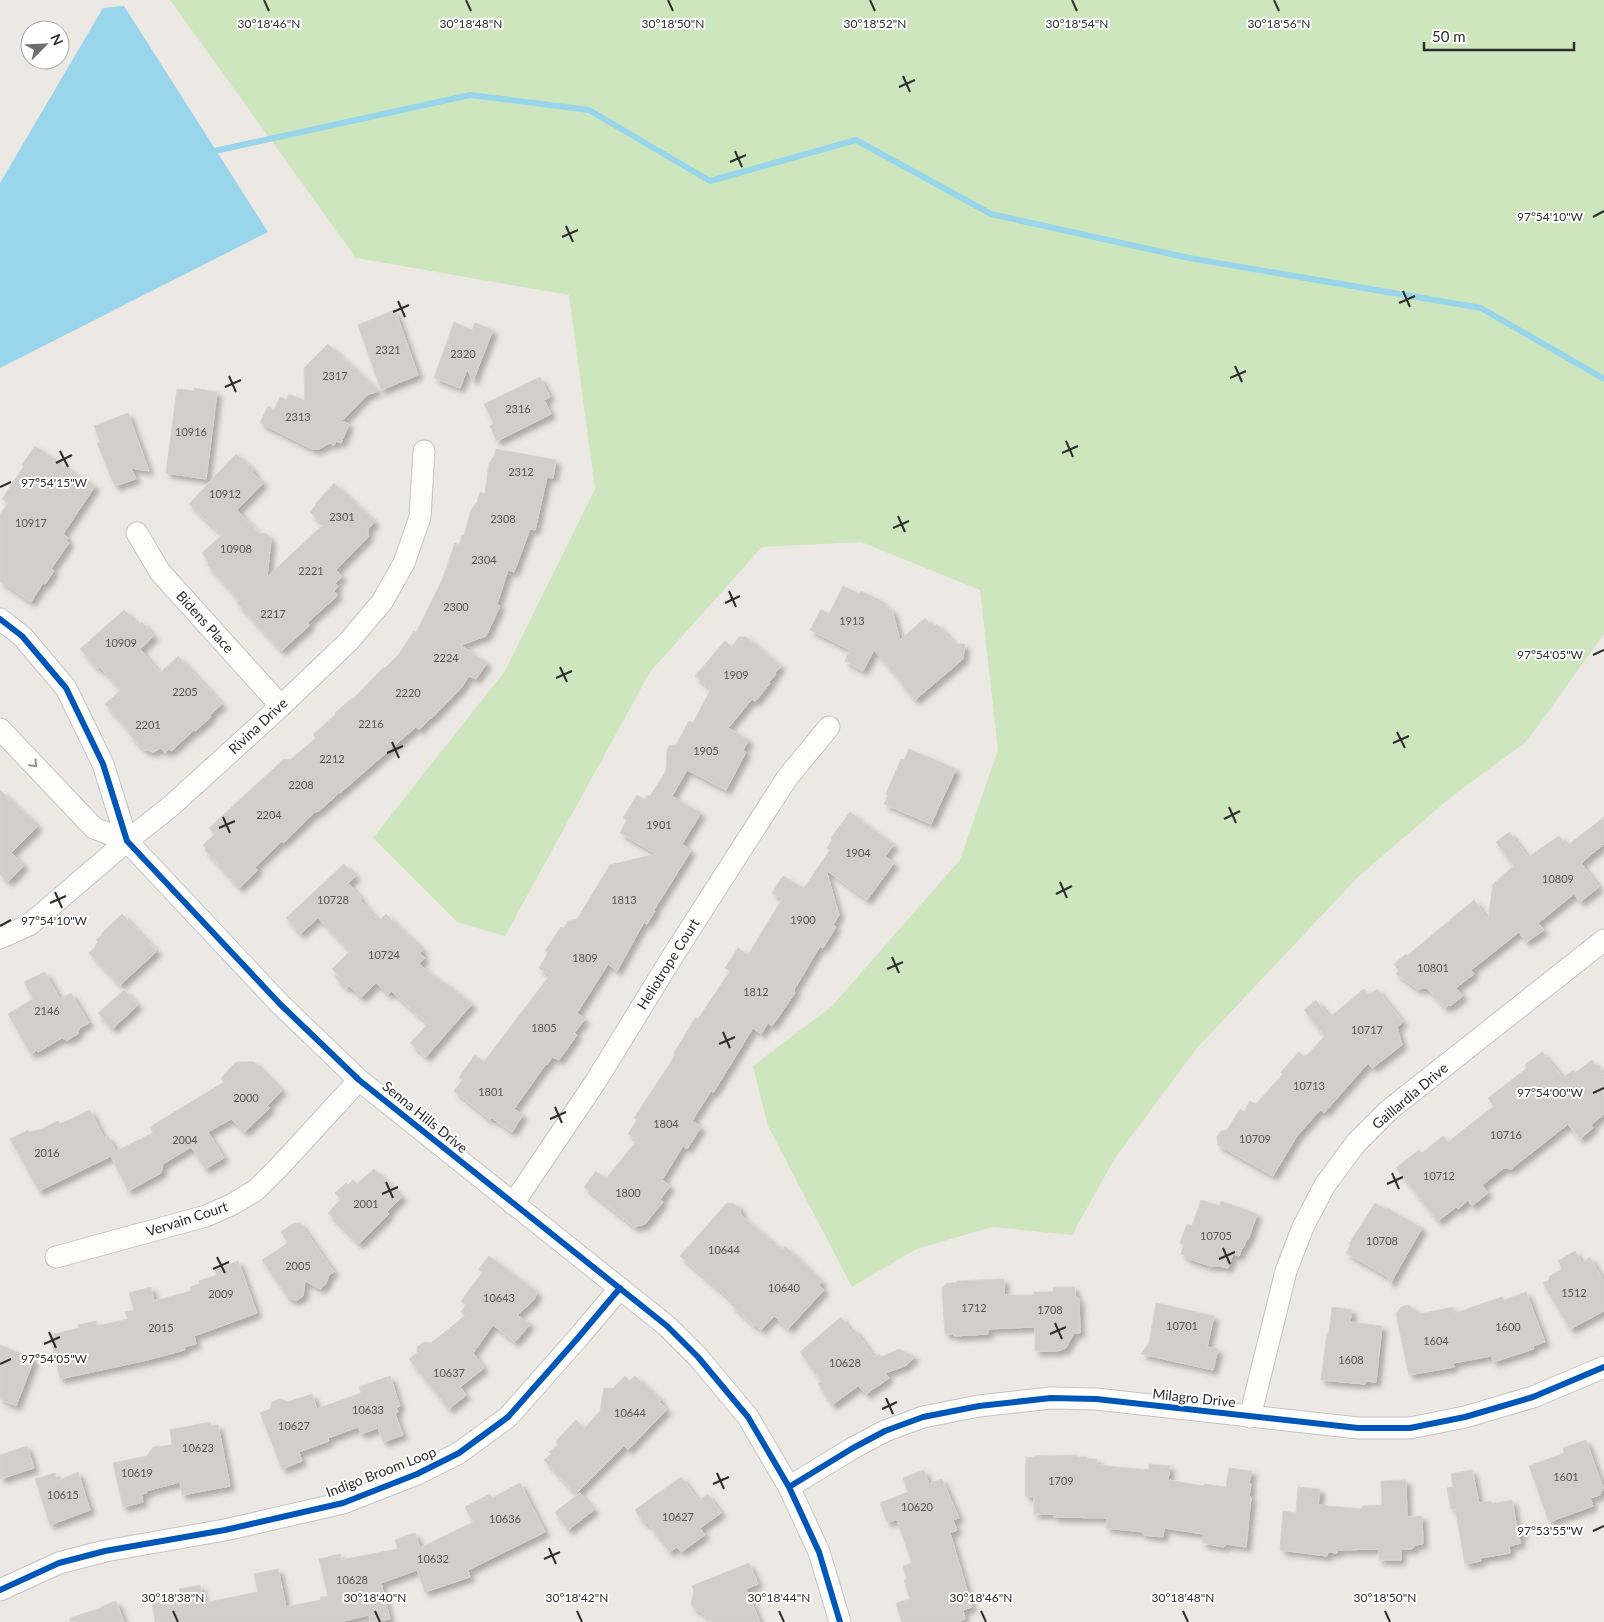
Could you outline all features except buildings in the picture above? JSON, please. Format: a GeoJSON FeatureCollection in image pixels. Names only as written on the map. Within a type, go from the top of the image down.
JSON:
{"type":"FeatureCollection","features":[{"type":"Feature","properties":{"kind":"street","name":"Rivina Drive"},"geometry":{"type":"LineString","coordinates":[[0,938],[28,925],[171,806],[281,706],[354,635],[382,602],[404,563],[420,517],[424,451]]}},
{"type":"Feature","properties":{"kind":"street","name":"Bidens Place"},"geometry":{"type":"LineString","coordinates":[[138,533],[160,572],[281,706]]}},
{"type":"Feature","properties":{"kind":"street","name":"Senna Hills Drive"},"geometry":{"type":"LineString","coordinates":[[0,619],[22,636],[66,688],[103,764],[128,841],[280,1004],[359,1080],[667,1326],[698,1357],[748,1417],[790,1487],[819,1552],[840,1622]]}},
{"type":"Feature","properties":{"kind":"street","name":"Heliotrope Court"},"geometry":{"type":"LineString","coordinates":[[513,1204],[596,1081],[674,954],[787,778],[829,727]]}},
{"type":"Feature","properties":{"kind":"street","name":"Senna Hills Drive"},"geometry":{"type":"LineString","coordinates":[[0,729],[94,828],[128,841]]}},
{"type":"Feature","properties":{"kind":"street","name":"Gaillardia Drive"},"geometry":{"type":"LineString","coordinates":[[1250,1417],[1286,1271],[1303,1227],[1325,1186],[1356,1143],[1389,1110],[1604,940]]}},
{"type":"Feature","properties":{"kind":"street","name":"Vervain Court"},"geometry":{"type":"LineString","coordinates":[[56,1258],[206,1216],[233,1204],[256,1190],[359,1080]]}},
{"type":"Feature","properties":{"kind":"street","name":"Indigo Broom Loop"},"geometry":{"type":"LineString","coordinates":[[0,1590],[58,1563],[105,1551],[225,1530],[343,1503],[417,1474],[442,1462],[459,1453],[508,1417],[577,1340],[620,1288]]}},
{"type":"Feature","properties":{"kind":"street","name":"Milagro Drive"},"geometry":{"type":"LineString","coordinates":[[790,1487],[853,1448],[885,1431],[922,1417],[979,1406],[1051,1398],[1096,1399],[1358,1428],[1410,1428],[1465,1417],[1533,1397],[1604,1367]]}},
{"type":"Feature","properties":{"kind":"green space"},"geometry":{"type":"Polygon","coordinates":[[[170,0],[1604,0],[1604,634],[1527,741],[1451,797],[1358,877],[1197,1048],[1115,1158],[1072,1235],[992,1227],[916,1249],[852,1287],[768,1126],[753,1066],[832,1006],[960,860],[998,750],[980,590],[861,542],[762,547],[650,672],[505,936],[457,922],[373,838],[505,671],[595,489],[569,295],[356,258],[170,0]]]}},
{"type":"Feature","properties":{"kind":"water"},"geometry":{"type":"Polygon","coordinates":[[[124,6],[268,232],[0,368],[0,183],[67,70],[70,70],[70,64],[103,8],[124,6]]]}},
{"type":"Feature","properties":{"kind":"waterway"},"geometry":{"type":"LineString","coordinates":[[210,152],[470,95],[589,110],[710,181],[856,140],[991,214],[1189,258],[1481,308],[1604,379]]}},
{"type":"Feature","properties":{"kind":"cycle path"},"geometry":{"type":"LineString","coordinates":[[0,619],[22,636],[66,688],[103,764],[127,841],[280,1004],[359,1080],[667,1326],[698,1357],[748,1417],[789,1487],[819,1552],[840,1622]]}},
{"type":"Feature","properties":{"kind":"cycle path"},"geometry":{"type":"LineString","coordinates":[[0,1590],[59,1563],[105,1551],[225,1530],[343,1503],[417,1474],[459,1453],[508,1417],[620,1288]]}},
{"type":"Feature","properties":{"kind":"cycle path"},"geometry":{"type":"LineString","coordinates":[[789,1487],[885,1431],[923,1417],[979,1406],[1051,1398],[1096,1399],[1358,1428],[1410,1428],[1465,1417],[1533,1397],[1604,1367]]}}]}
